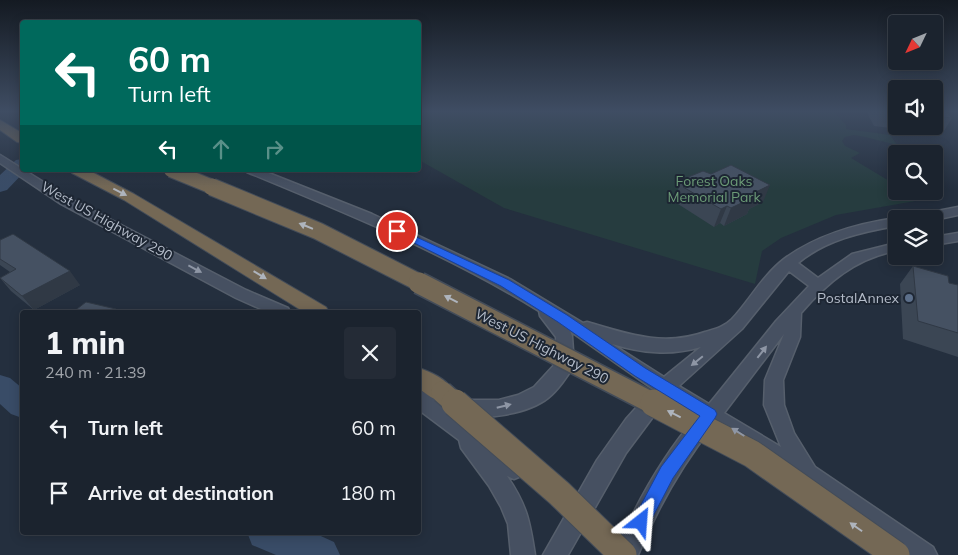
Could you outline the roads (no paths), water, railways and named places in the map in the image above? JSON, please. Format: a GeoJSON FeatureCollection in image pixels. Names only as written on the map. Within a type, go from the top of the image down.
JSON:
{"type":"FeatureCollection","features":[{"type":"Feature","properties":{"kind":"highway"},"geometry":{"type":"LineString","coordinates":[[81,172],[129,197],[316,310]]}},
{"type":"Feature","properties":{"kind":"highway","name":"West US Highway 290"},"geometry":{"type":"LineString","coordinates":[[176,172],[318,231],[752,454],[896,555]]}},
{"type":"Feature","properties":{"kind":"highway"},"geometry":{"type":"LineString","coordinates":[[421,392],[442,392],[560,493],[624,555]]}},
{"type":"Feature","properties":{"kind":"main road","name":"West US Highway 290"},"geometry":{"type":"LineString","coordinates":[[0,158],[20,172]]}},
{"type":"Feature","properties":{"kind":"main road","name":"West US Highway 290"},"geometry":{"type":"LineString","coordinates":[[21,172],[65,201],[216,281],[278,310]]}},
{"type":"Feature","properties":{"kind":"main road"},"geometry":{"type":"LineString","coordinates":[[256,172],[321,197],[505,283],[562,318],[665,388],[808,475],[925,555]]}},
{"type":"Feature","properties":{"kind":"main road"},"geometry":{"type":"LineString","coordinates":[[943,214],[958,211]]}},
{"type":"Feature","properties":{"kind":"main road"},"geometry":{"type":"LineString","coordinates":[[555,555],[613,453],[665,388],[733,328],[770,281],[788,263],[829,237],[867,226],[888,223]]}},
{"type":"Feature","properties":{"kind":"main road"},"geometry":{"type":"LineString","coordinates":[[943,240],[958,237]]}},
{"type":"Feature","properties":{"kind":"main road"},"geometry":{"type":"LineString","coordinates":[[624,555],[667,472],[710,414],[721,404],[793,312],[819,286],[852,259],[888,248]]}},
{"type":"Feature","properties":{"kind":"main road"},"geometry":{"type":"LineString","coordinates":[[788,263],[819,286]]}},
{"type":"Feature","properties":{"kind":"main road"},"geometry":{"type":"LineString","coordinates":[[421,392],[468,409],[499,408],[541,393],[565,365],[564,336],[541,306]]}},
{"type":"Feature","properties":{"kind":"main road"},"geometry":{"type":"LineString","coordinates":[[793,312],[792,338],[774,380],[774,406],[786,437],[808,475]]}},
{"type":"Feature","properties":{"kind":"main road"},"geometry":{"type":"LineString","coordinates":[[562,318],[611,337],[650,346],[675,346],[700,340],[733,328]]}},
{"type":"Feature","properties":{"kind":"main road"},"geometry":{"type":"LineString","coordinates":[[421,393],[452,424],[487,466],[510,500],[519,521],[523,555]]}},
{"type":"Feature","properties":{"kind":"main road"},"geometry":{"type":"LineString","coordinates":[[452,424],[543,492],[614,555]]}},
{"type":"Feature","properties":{"kind":"main road"},"geometry":{"type":"LineString","coordinates":[[866,555],[870,552],[894,551],[903,555]]}},
{"type":"Feature","properties":{"kind":"waterway"},"geometry":{"type":"LineString","coordinates":[[0,186],[20,166]]}},
{"type":"Feature","properties":{"kind":"waterway"},"geometry":{"type":"LineString","coordinates":[[0,387],[20,403]]}},
{"type":"Feature","properties":{"kind":"waterway"},"geometry":{"type":"LineString","coordinates":[[272,535],[321,555]]}},
{"type":"Feature","properties":{"kind":"place","name":"PostalAnnex"},"geometry":{"type":"Point","coordinates":[909,298]}},
{"type":"Feature","properties":{"kind":"park label","name":"Forest Oaks Memorial Park"},"geometry":{"type":"Point","coordinates":[714,190]}}]}
